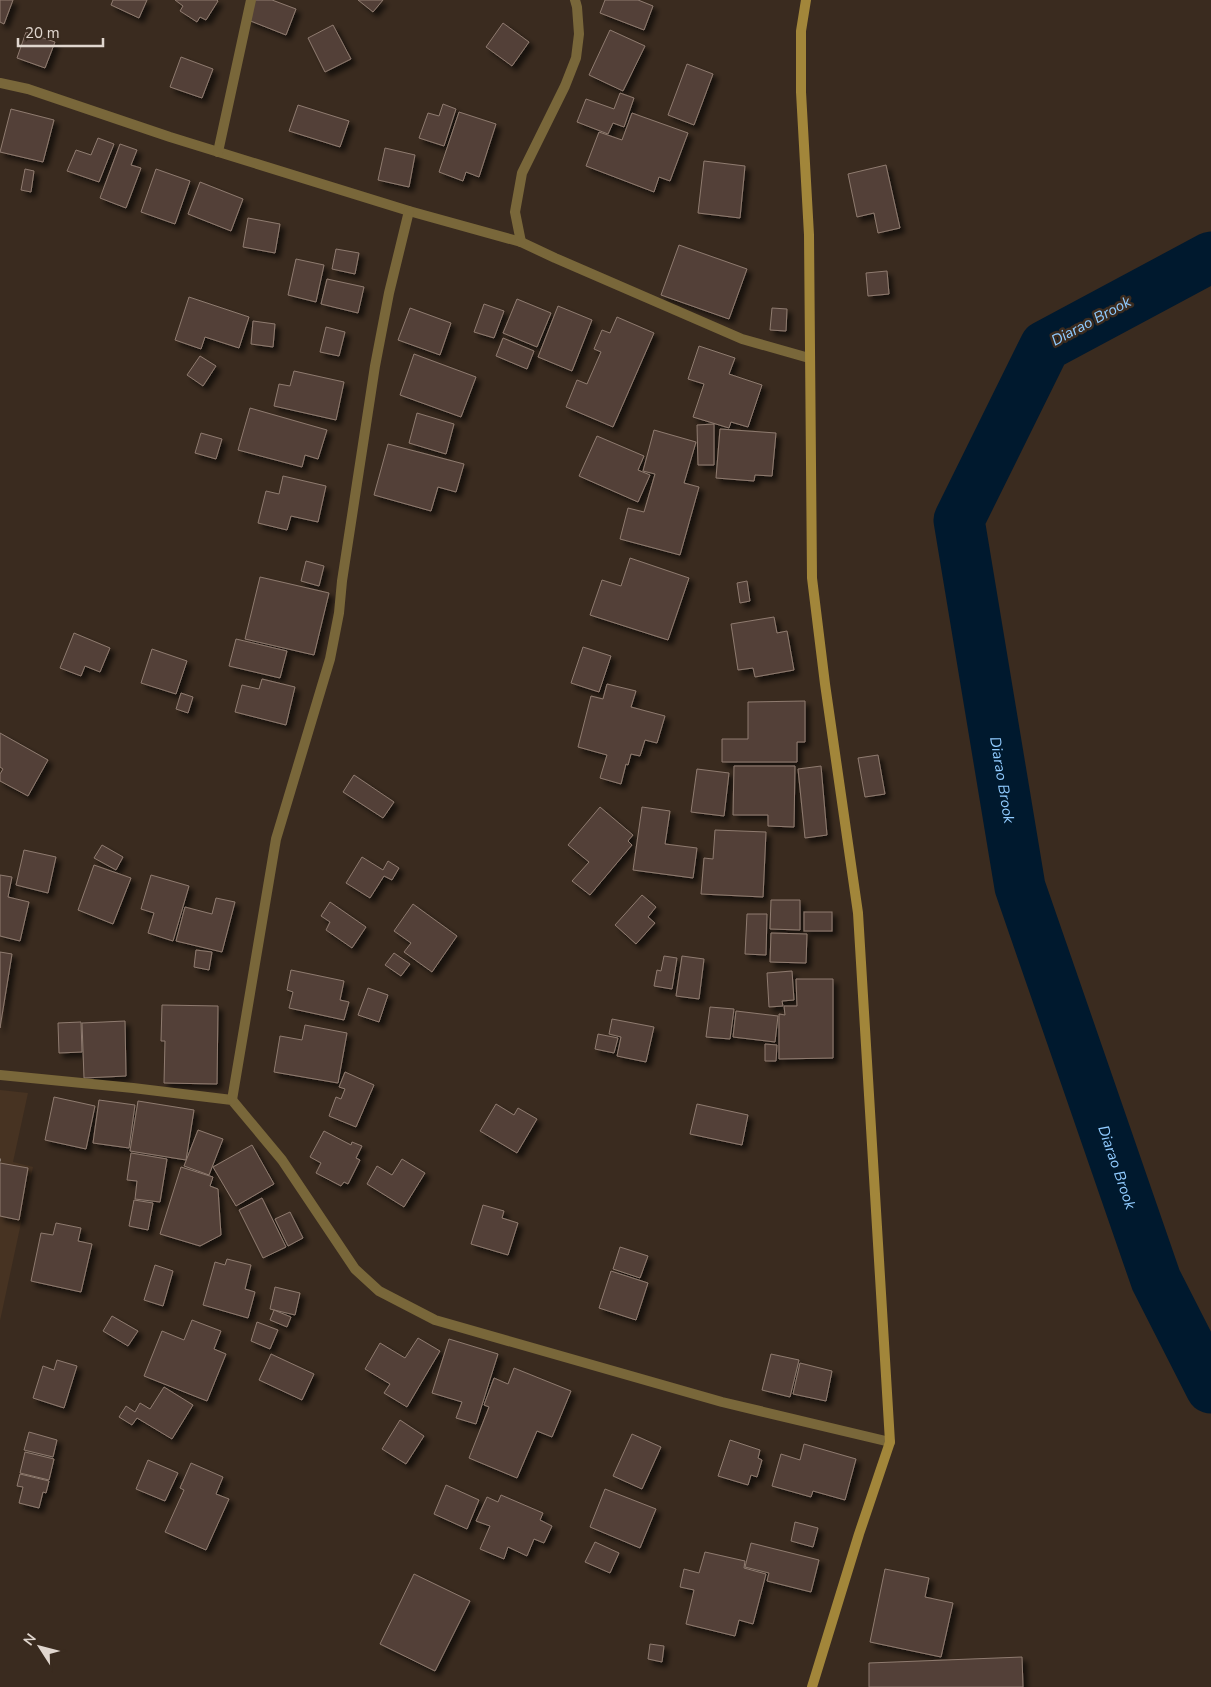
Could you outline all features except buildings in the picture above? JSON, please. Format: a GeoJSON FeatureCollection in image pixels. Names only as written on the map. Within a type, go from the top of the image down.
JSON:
{"type":"FeatureCollection","features":[{"type":"Feature","properties":{"kind":"street"},"geometry":{"type":"LineString","coordinates":[[218,152],[251,0]]}},
{"type":"Feature","properties":{"kind":"street"},"geometry":{"type":"LineString","coordinates":[[521,242],[515,212],[522,173],[565,86],[576,58],[579,34],[578,7],[575,0]]}},
{"type":"Feature","properties":{"kind":"street"},"geometry":{"type":"LineString","coordinates":[[806,0],[802,31],[802,92],[809,236],[812,578],[825,684],[858,913],[890,1442],[856,1543],[812,1687]]}},
{"type":"Feature","properties":{"kind":"street"},"geometry":{"type":"LineString","coordinates":[[0,83],[28,89],[218,152],[408,211],[521,242],[742,339],[810,358]]}},
{"type":"Feature","properties":{"kind":"street"},"geometry":{"type":"LineString","coordinates":[[232,1100],[276,839],[330,659],[339,613],[342,581],[375,366],[389,293],[408,211]]}},
{"type":"Feature","properties":{"kind":"street"},"geometry":{"type":"LineString","coordinates":[[0,1075],[232,1100],[282,1160],[355,1269],[380,1291],[436,1320],[722,1402],[890,1442]]}},
{"type":"Feature","properties":{"kind":"shaded area"},"geometry":{"type":"Polygon","coordinates":[[[0,1090],[28,1093],[13,1162],[33,1167],[0,1321],[0,1090]]]}},
{"type":"Feature","properties":{"kind":"waterway","name":"Diarao Brook"},"geometry":{"type":"LineString","coordinates":[[1211,257],[1045,346],[959,520],[1020,887],[1156,1280],[1211,1388]]}}]}
